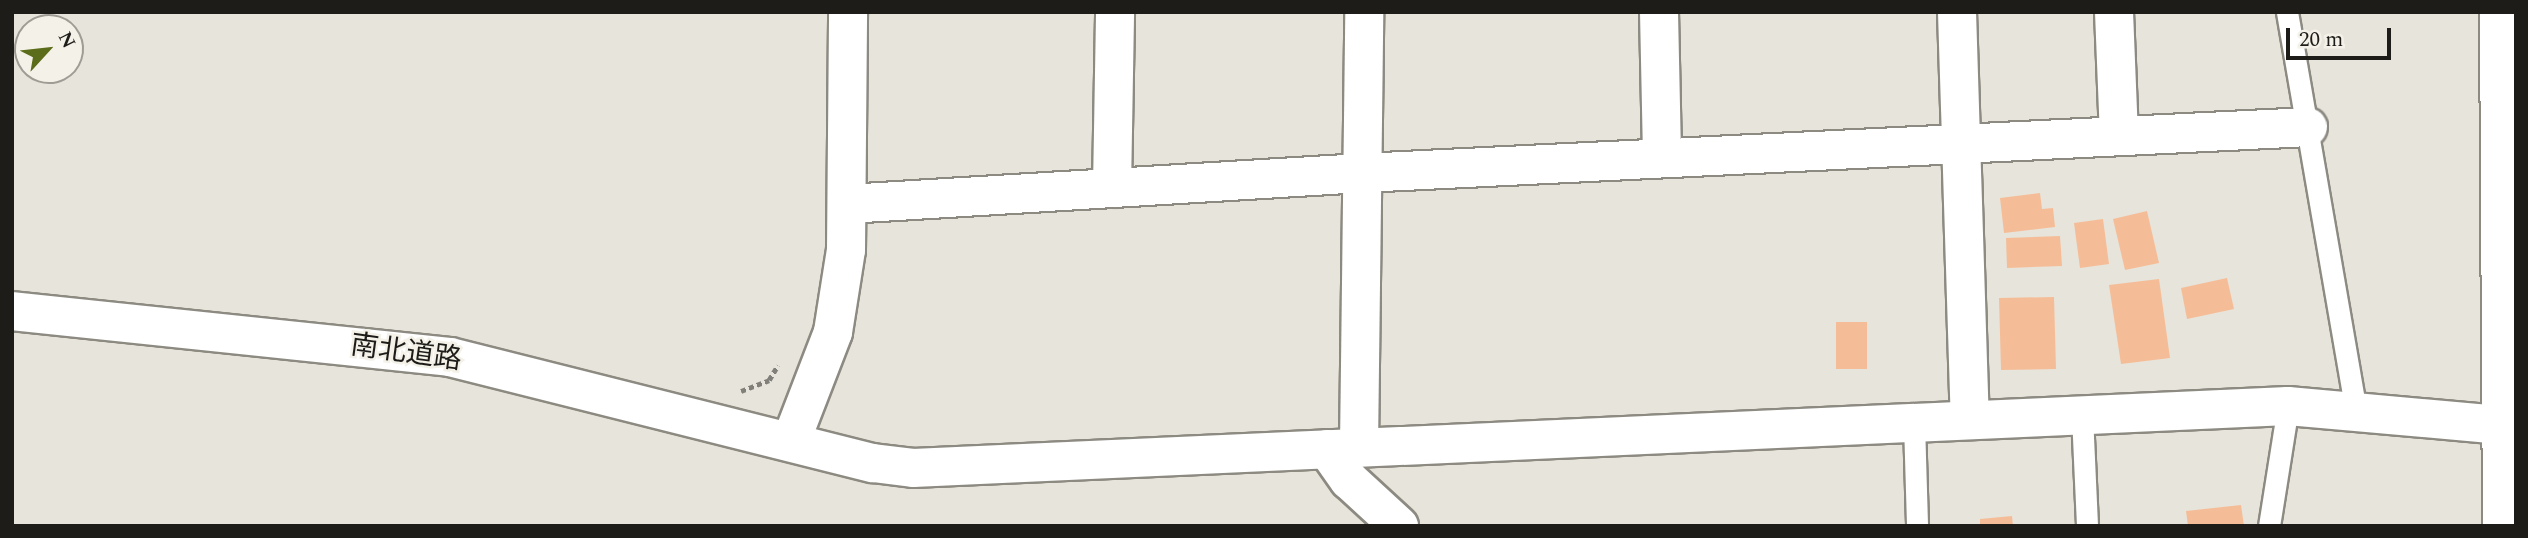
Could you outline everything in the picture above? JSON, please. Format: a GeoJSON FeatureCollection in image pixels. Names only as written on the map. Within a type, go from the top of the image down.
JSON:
{"type":"FeatureCollection","features":[{"type":"Feature","properties":{"kind":"street"},"geometry":{"type":"LineString","coordinates":[[791,441],[833,332],[846,250],[848,12]]}},
{"type":"Feature","properties":{"kind":"street"},"geometry":{"type":"LineString","coordinates":[[1112,188],[1115,12]]}},
{"type":"Feature","properties":{"kind":"street"},"geometry":{"type":"LineString","coordinates":[[1364,12],[1362,173],[1343,448],[1349,480],[1399,526]]}},
{"type":"Feature","properties":{"kind":"street"},"geometry":{"type":"LineString","coordinates":[[1659,12],[1662,157]]}},
{"type":"Feature","properties":{"kind":"street"},"geometry":{"type":"LineString","coordinates":[[1957,12],[1970,420]]}},
{"type":"Feature","properties":{"kind":"street"},"geometry":{"type":"LineString","coordinates":[[2114,12],[2119,136]]}},
{"type":"Feature","properties":{"kind":"street"},"geometry":{"type":"LineString","coordinates":[[2499,12],[2510,426],[2502,526]]}},
{"type":"Feature","properties":{"kind":"street"},"geometry":{"type":"LineString","coordinates":[[847,204],[1662,157],[1962,146],[2308,127]]}},
{"type":"Feature","properties":{"kind":"street","name":"南北道路"},"geometry":{"type":"LineString","coordinates":[[12,312],[450,357],[873,463],[913,468],[2288,406],[2356,410],[2510,426]]}},
{"type":"Feature","properties":{"kind":"lane"},"geometry":{"type":"LineString","coordinates":[[2287,12],[2356,410]]}},
{"type":"Feature","properties":{"kind":"lane"},"geometry":{"type":"LineString","coordinates":[[2269,526],[2288,406]]}},
{"type":"Feature","properties":{"kind":"lane"},"geometry":{"type":"LineString","coordinates":[[2082,415],[2087,526]]}},
{"type":"Feature","properties":{"kind":"lane"},"geometry":{"type":"LineString","coordinates":[[1914,423],[1917,526]]}},
{"type":"Feature","properties":{"kind":"path"},"geometry":{"type":"LineString","coordinates":[[726,391],[740,392],[769,380],[785,353]]}},
{"type":"Feature","properties":{"kind":"building"},"geometry":{"type":"Polygon","coordinates":[[[2040,193],[2042,209],[2053,208],[2055,227],[2004,233],[2000,198],[2040,193]]]}},
{"type":"Feature","properties":{"kind":"building"},"geometry":{"type":"Polygon","coordinates":[[[2147,211],[2159,263],[2125,270],[2113,219],[2147,211]]]}},
{"type":"Feature","properties":{"kind":"building"},"geometry":{"type":"Polygon","coordinates":[[[2103,219],[2109,264],[2080,268],[2074,223],[2103,219]]]}},
{"type":"Feature","properties":{"kind":"building"},"geometry":{"type":"Polygon","coordinates":[[[2060,236],[2062,266],[2007,268],[2006,238],[2060,236]]]}},
{"type":"Feature","properties":{"kind":"building"},"geometry":{"type":"Polygon","coordinates":[[[2227,278],[2234,309],[2187,319],[2181,288],[2227,278]]]}},
{"type":"Feature","properties":{"kind":"building"},"geometry":{"type":"Polygon","coordinates":[[[2159,279],[2170,358],[2121,364],[2109,285],[2159,279]]]}},
{"type":"Feature","properties":{"kind":"building"},"geometry":{"type":"Polygon","coordinates":[[[2054,297],[2056,369],[2001,370],[1999,298],[2054,297]]]}},
{"type":"Feature","properties":{"kind":"building"},"geometry":{"type":"Polygon","coordinates":[[[1836,322],[1867,322],[1867,369],[1836,369],[1836,322]]]}},
{"type":"Feature","properties":{"kind":"building"},"geometry":{"type":"Polygon","coordinates":[[[2241,505],[2244,526],[2188,526],[2186,511],[2241,505]]]}},
{"type":"Feature","properties":{"kind":"building"},"geometry":{"type":"Polygon","coordinates":[[[2012,516],[2013,526],[1980,526],[1980,519],[2012,516]]]}}]}
